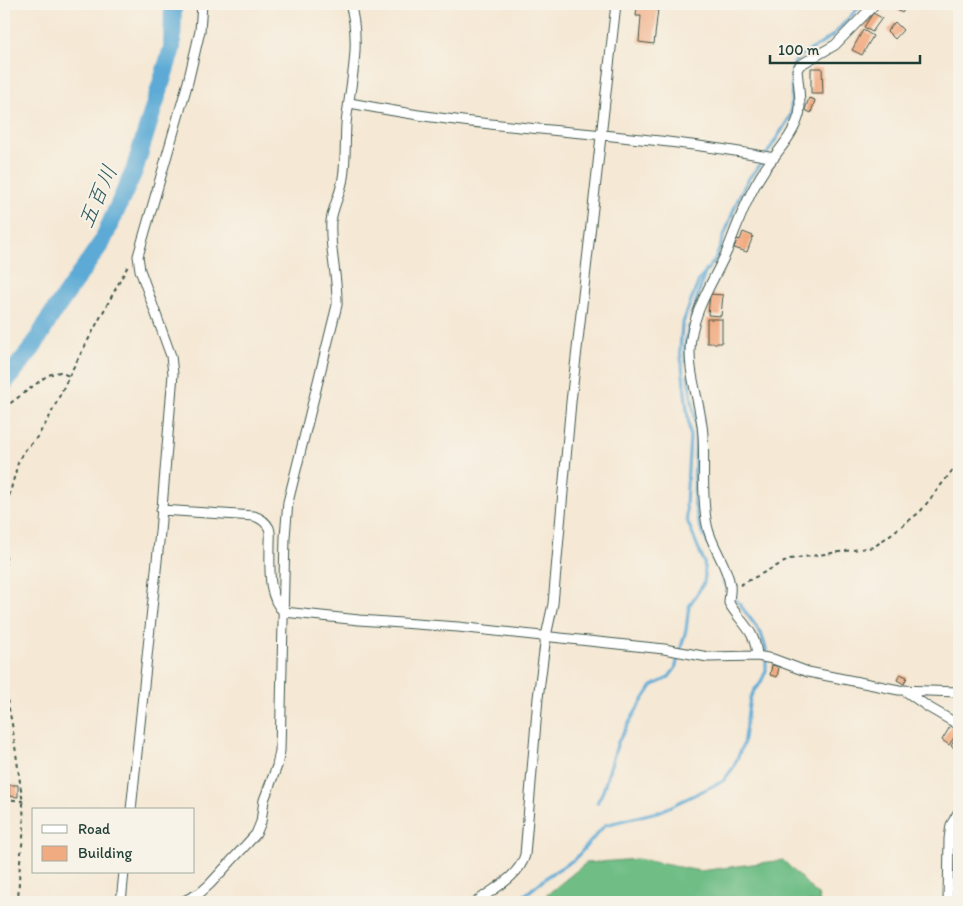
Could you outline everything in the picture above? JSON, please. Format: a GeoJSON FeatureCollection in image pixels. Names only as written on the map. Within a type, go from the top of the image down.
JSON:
{"type":"FeatureCollection","features":[{"type":"Feature","properties":{"kind":"street"},"geometry":{"type":"LineString","coordinates":[[131,808],[148,655],[173,366],[140,270],[138,256],[188,82],[200,31],[202,4]]}},
{"type":"Feature","properties":{"kind":"street"},"geometry":{"type":"LineString","coordinates":[[182,902],[200,893],[253,839],[260,826],[264,800],[280,751],[285,536],[288,502],[337,305],[337,279],[331,220],[343,179],[346,124],[356,48],[354,16],[350,4]]}},
{"type":"Feature","properties":{"kind":"street"},"geometry":{"type":"LineString","coordinates":[[476,902],[513,875],[521,865],[525,855],[538,698],[546,636],[553,604],[571,402],[616,4]]}},
{"type":"Feature","properties":{"kind":"street"},"geometry":{"type":"LineString","coordinates":[[757,656],[756,643],[751,632],[729,603],[731,589],[729,576],[707,526],[704,501],[703,433],[690,369],[690,341],[704,296],[726,251],[738,219],[765,169],[781,150],[799,117],[797,70],[800,65],[835,45],[875,4]]}},
{"type":"Feature","properties":{"kind":"street"},"geometry":{"type":"LineString","coordinates":[[350,103],[448,119],[742,151],[774,158]]}},
{"type":"Feature","properties":{"kind":"street"},"geometry":{"type":"LineString","coordinates":[[161,510],[254,516],[262,520],[269,529],[271,578],[274,595],[278,608],[284,612],[546,636],[664,649],[708,657],[757,656],[772,659],[808,672],[903,690],[959,692]]}},
{"type":"Feature","properties":{"kind":"street"},"geometry":{"type":"LineString","coordinates":[[903,690],[959,725]]}},
{"type":"Feature","properties":{"kind":"street"},"geometry":{"type":"LineString","coordinates":[[948,902],[949,838],[951,825],[959,812]]}},
{"type":"Feature","properties":{"kind":"street"},"geometry":{"type":"LineString","coordinates":[[122,902],[124,874]]}},
{"type":"Feature","properties":{"kind":"path"},"geometry":{"type":"LineString","coordinates":[[4,600],[8,500],[23,452],[35,440],[48,420],[69,376],[128,265],[138,256]]}},
{"type":"Feature","properties":{"kind":"path"},"geometry":{"type":"LineString","coordinates":[[4,408],[48,375],[60,372],[66,373],[69,376]]}},
{"type":"Feature","properties":{"kind":"path"},"geometry":{"type":"LineString","coordinates":[[731,589],[790,559],[874,547],[920,512],[959,462]]}},
{"type":"Feature","properties":{"kind":"path"},"geometry":{"type":"LineString","coordinates":[[4,684],[23,801],[24,829],[18,902]]}},
{"type":"Feature","properties":{"kind":"path"},"geometry":{"type":"LineString","coordinates":[[4,799],[23,801]]}},
{"type":"Feature","properties":{"kind":"green space"},"geometry":{"type":"Polygon","coordinates":[[[637,859],[700,871],[783,860],[818,895],[820,902],[538,902],[586,863],[637,859]]]}},
{"type":"Feature","properties":{"kind":"building"},"geometry":{"type":"Polygon","coordinates":[[[897,4],[908,4],[902,13],[894,8],[897,4]]]}},
{"type":"Feature","properties":{"kind":"building"},"geometry":{"type":"Polygon","coordinates":[[[637,7],[658,9],[654,44],[639,42],[641,16],[636,16],[637,7]]]}},
{"type":"Feature","properties":{"kind":"building"},"geometry":{"type":"Polygon","coordinates":[[[873,13],[882,18],[872,32],[864,27],[873,13]]]}},
{"type":"Feature","properties":{"kind":"building"},"geometry":{"type":"Polygon","coordinates":[[[895,22],[903,30],[895,39],[887,31],[895,22]]]}},
{"type":"Feature","properties":{"kind":"building"},"geometry":{"type":"Polygon","coordinates":[[[863,30],[873,36],[862,55],[852,50],[863,30]]]}},
{"type":"Feature","properties":{"kind":"building"},"geometry":{"type":"Polygon","coordinates":[[[811,68],[822,68],[823,94],[811,94],[811,68]]]}},
{"type":"Feature","properties":{"kind":"building"},"geometry":{"type":"Polygon","coordinates":[[[809,98],[815,100],[811,113],[805,110],[809,98]]]}},
{"type":"Feature","properties":{"kind":"building"},"geometry":{"type":"Polygon","coordinates":[[[743,232],[753,236],[747,252],[734,248],[737,239],[740,240],[743,232]]]}},
{"type":"Feature","properties":{"kind":"building"},"geometry":{"type":"Polygon","coordinates":[[[710,294],[723,295],[721,316],[708,315],[710,294]]]}},
{"type":"Feature","properties":{"kind":"building"},"geometry":{"type":"Polygon","coordinates":[[[707,319],[722,319],[722,343],[707,343],[707,319]]]}},
{"type":"Feature","properties":{"kind":"building"},"geometry":{"type":"Polygon","coordinates":[[[772,665],[779,667],[777,677],[770,675],[772,665]]]}},
{"type":"Feature","properties":{"kind":"building"},"geometry":{"type":"Polygon","coordinates":[[[900,674],[907,677],[904,684],[897,680],[900,674]]]}},
{"type":"Feature","properties":{"kind":"building"},"geometry":{"type":"Polygon","coordinates":[[[951,725],[959,730],[949,745],[942,740],[951,725]]]}},
{"type":"Feature","properties":{"kind":"building"},"geometry":{"type":"Polygon","coordinates":[[[959,732],[959,751],[951,746],[959,732]]]}},
{"type":"Feature","properties":{"kind":"building"},"geometry":{"type":"Polygon","coordinates":[[[9,785],[18,785],[18,797],[9,796],[9,785]]]}},
{"type":"Feature","properties":{"kind":"waterway","name":"五百川"},"geometry":{"type":"LineString","coordinates":[[4,383],[33,347],[51,316],[102,242],[134,171],[172,48],[173,4]]}},
{"type":"Feature","properties":{"kind":"waterway"},"geometry":{"type":"LineString","coordinates":[[691,318],[706,271],[715,260],[739,196],[791,114],[792,71],[794,63],[801,55],[833,35],[862,4]]}},
{"type":"Feature","properties":{"kind":"waterway"},"geometry":{"type":"LineString","coordinates":[[597,803],[603,791],[618,742],[637,709],[652,686],[668,678],[675,669],[686,630],[689,606],[704,583],[704,562],[687,520],[686,504],[690,435],[680,349],[682,326],[686,314],[699,280],[706,272]]}},
{"type":"Feature","properties":{"kind":"waterway"},"geometry":{"type":"LineString","coordinates":[[686,362],[685,346],[689,326]]}},
{"type":"Feature","properties":{"kind":"waterway"},"geometry":{"type":"LineString","coordinates":[[688,376],[696,424],[694,502],[699,524],[727,587]]}},
{"type":"Feature","properties":{"kind":"waterway"},"geometry":{"type":"LineString","coordinates":[[511,902],[526,894],[551,874],[575,859],[605,825],[661,811],[723,781],[733,768],[743,745],[750,698],[766,671],[766,649],[761,633],[732,594]]}}]}
